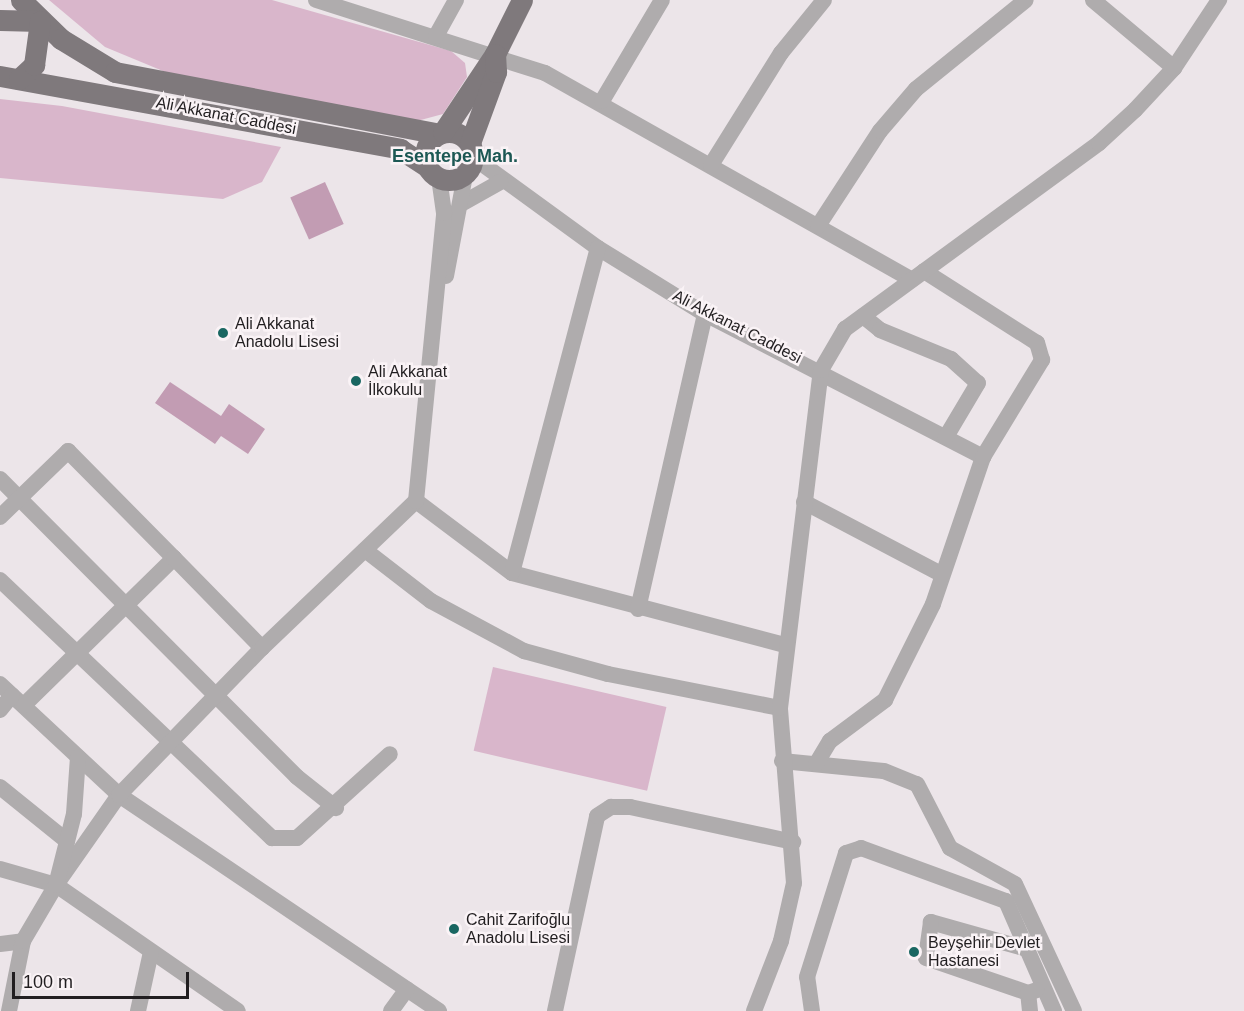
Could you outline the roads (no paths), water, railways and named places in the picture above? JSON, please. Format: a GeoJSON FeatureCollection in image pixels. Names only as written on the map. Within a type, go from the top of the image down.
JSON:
{"type":"FeatureCollection","features":[{"type":"Feature","properties":{"kind":"main road","name":"Ali Akkanat Caddesi"},"geometry":{"type":"LineString","coordinates":[[21,0],[40,21],[87,57],[148,82],[441,133],[458,133],[470,158]]}},
{"type":"Feature","properties":{"kind":"main road"},"geometry":{"type":"LineString","coordinates":[[495,54],[496,72],[470,158],[433,172],[426,148],[441,133],[495,54],[522,0]]}},
{"type":"Feature","properties":{"kind":"main road"},"geometry":{"type":"LineString","coordinates":[[0,20],[40,21],[34,65],[9,78]]}},
{"type":"Feature","properties":{"kind":"main road","name":"Ali Akkanat Caddesi"},"geometry":{"type":"LineString","coordinates":[[9,78],[400,149],[433,172]]}},
{"type":"Feature","properties":{"kind":"street"},"geometry":{"type":"LineString","coordinates":[[316,0],[495,54],[602,101],[818,226],[918,276],[1043,351],[983,457],[941,574],[933,604],[885,700],[830,741],[816,764]]}},
{"type":"Feature","properties":{"kind":"street"},"geometry":{"type":"LineString","coordinates":[[436,36],[456,0]]}},
{"type":"Feature","properties":{"kind":"street"},"geometry":{"type":"LineString","coordinates":[[602,101],[662,0]]}},
{"type":"Feature","properties":{"kind":"street"},"geometry":{"type":"LineString","coordinates":[[711,165],[781,53],[824,0]]}},
{"type":"Feature","properties":{"kind":"street"},"geometry":{"type":"LineString","coordinates":[[818,226],[880,131],[916,89],[1026,0]]}},
{"type":"Feature","properties":{"kind":"street"},"geometry":{"type":"LineString","coordinates":[[1093,0],[1174,68]]}},
{"type":"Feature","properties":{"kind":"street"},"geometry":{"type":"LineString","coordinates":[[754,1011],[787,915],[794,842],[782,761],[780,708],[785,645],[821,370],[845,329],[1098,143],[1174,68],[1219,0]]}},
{"type":"Feature","properties":{"kind":"street"},"geometry":{"type":"LineString","coordinates":[[425,374],[470,158]]}},
{"type":"Feature","properties":{"kind":"street","name":"Ali Akkanat Caddesi"},"geometry":{"type":"LineString","coordinates":[[470,158],[500,182],[598,248],[705,314],[821,370],[983,457]]}},
{"type":"Feature","properties":{"kind":"street"},"geometry":{"type":"LineString","coordinates":[[9,1011],[23,940],[56,885],[119,795],[262,648],[416,501],[425,374],[444,213],[433,172]]}},
{"type":"Feature","properties":{"kind":"street"},"geometry":{"type":"LineString","coordinates":[[461,204],[500,182]]}},
{"type":"Feature","properties":{"kind":"street"},"geometry":{"type":"LineString","coordinates":[[512,573],[598,248]]}},
{"type":"Feature","properties":{"kind":"street"},"geometry":{"type":"LineString","coordinates":[[638,609],[705,314]]}},
{"type":"Feature","properties":{"kind":"street"},"geometry":{"type":"LineString","coordinates":[[863,316],[880,330],[951,359],[978,383],[946,437]]}},
{"type":"Feature","properties":{"kind":"street"},"geometry":{"type":"LineString","coordinates":[[0,517],[68,451],[262,648]]}},
{"type":"Feature","properties":{"kind":"street"},"geometry":{"type":"LineString","coordinates":[[0,479],[21,497],[123,604],[336,808]]}},
{"type":"Feature","properties":{"kind":"street"},"geometry":{"type":"LineString","coordinates":[[416,501],[512,573],[638,609],[785,645]]}},
{"type":"Feature","properties":{"kind":"street"},"geometry":{"type":"LineString","coordinates":[[804,502],[941,574]]}},
{"type":"Feature","properties":{"kind":"street"},"geometry":{"type":"LineString","coordinates":[[365,550],[431,601],[506,644],[597,672],[780,708]]}},
{"type":"Feature","properties":{"kind":"street"},"geometry":{"type":"LineString","coordinates":[[0,710],[12,695],[73,654],[174,558]]}},
{"type":"Feature","properties":{"kind":"street"},"geometry":{"type":"LineString","coordinates":[[0,580],[73,654],[272,838],[297,838],[336,808],[390,754]]}},
{"type":"Feature","properties":{"kind":"street"},"geometry":{"type":"LineString","coordinates":[[12,695],[119,795],[439,1011]]}},
{"type":"Feature","properties":{"kind":"street"},"geometry":{"type":"LineString","coordinates":[[56,885],[67,841],[78,757]]}},
{"type":"Feature","properties":{"kind":"street"},"geometry":{"type":"LineString","coordinates":[[782,761],[884,771],[917,784],[950,849],[1015,884],[1074,1011]]}},
{"type":"Feature","properties":{"kind":"street"},"geometry":{"type":"LineString","coordinates":[[0,787],[67,841]]}},
{"type":"Feature","properties":{"kind":"street"},"geometry":{"type":"LineString","coordinates":[[555,1011],[597,816],[611,807],[630,807],[794,842]]}},
{"type":"Feature","properties":{"kind":"street"},"geometry":{"type":"LineString","coordinates":[[812,1011],[807,977],[850,849],[1000,897],[1027,949],[1036,991],[1030,1011]]}},
{"type":"Feature","properties":{"kind":"street"},"geometry":{"type":"LineString","coordinates":[[0,869],[56,885],[237,1011]]}},
{"type":"Feature","properties":{"kind":"street"},"geometry":{"type":"LineString","coordinates":[[1027,949],[931,922],[926,958],[1036,991],[1054,1011]]}},
{"type":"Feature","properties":{"kind":"street"},"geometry":{"type":"LineString","coordinates":[[0,944],[23,940]]}},
{"type":"Feature","properties":{"kind":"street"},"geometry":{"type":"LineString","coordinates":[[138,1011],[150,952]]}},
{"type":"Feature","properties":{"kind":"street"},"geometry":{"type":"LineString","coordinates":[[391,1011],[407,989]]}},
{"type":"Feature","properties":{"kind":"place","name":"Ali Akkanat Anadolu Lisesi"},"geometry":{"type":"Point","coordinates":[223,333]}},
{"type":"Feature","properties":{"kind":"place","name":"Ali Akkanat İlkokulu"},"geometry":{"type":"Point","coordinates":[356,381]}},
{"type":"Feature","properties":{"kind":"place","name":"Cahit Zarifoğlu Anadolu Lisesi"},"geometry":{"type":"Point","coordinates":[454,929]}},
{"type":"Feature","properties":{"kind":"place","name":"Beyşehir Devlet Hastanesi"},"geometry":{"type":"Point","coordinates":[914,952]}},
{"type":"Feature","properties":{"kind":"district","name":"Esentepe Mah."},"geometry":{"type":"Point","coordinates":[455,156]}}]}
